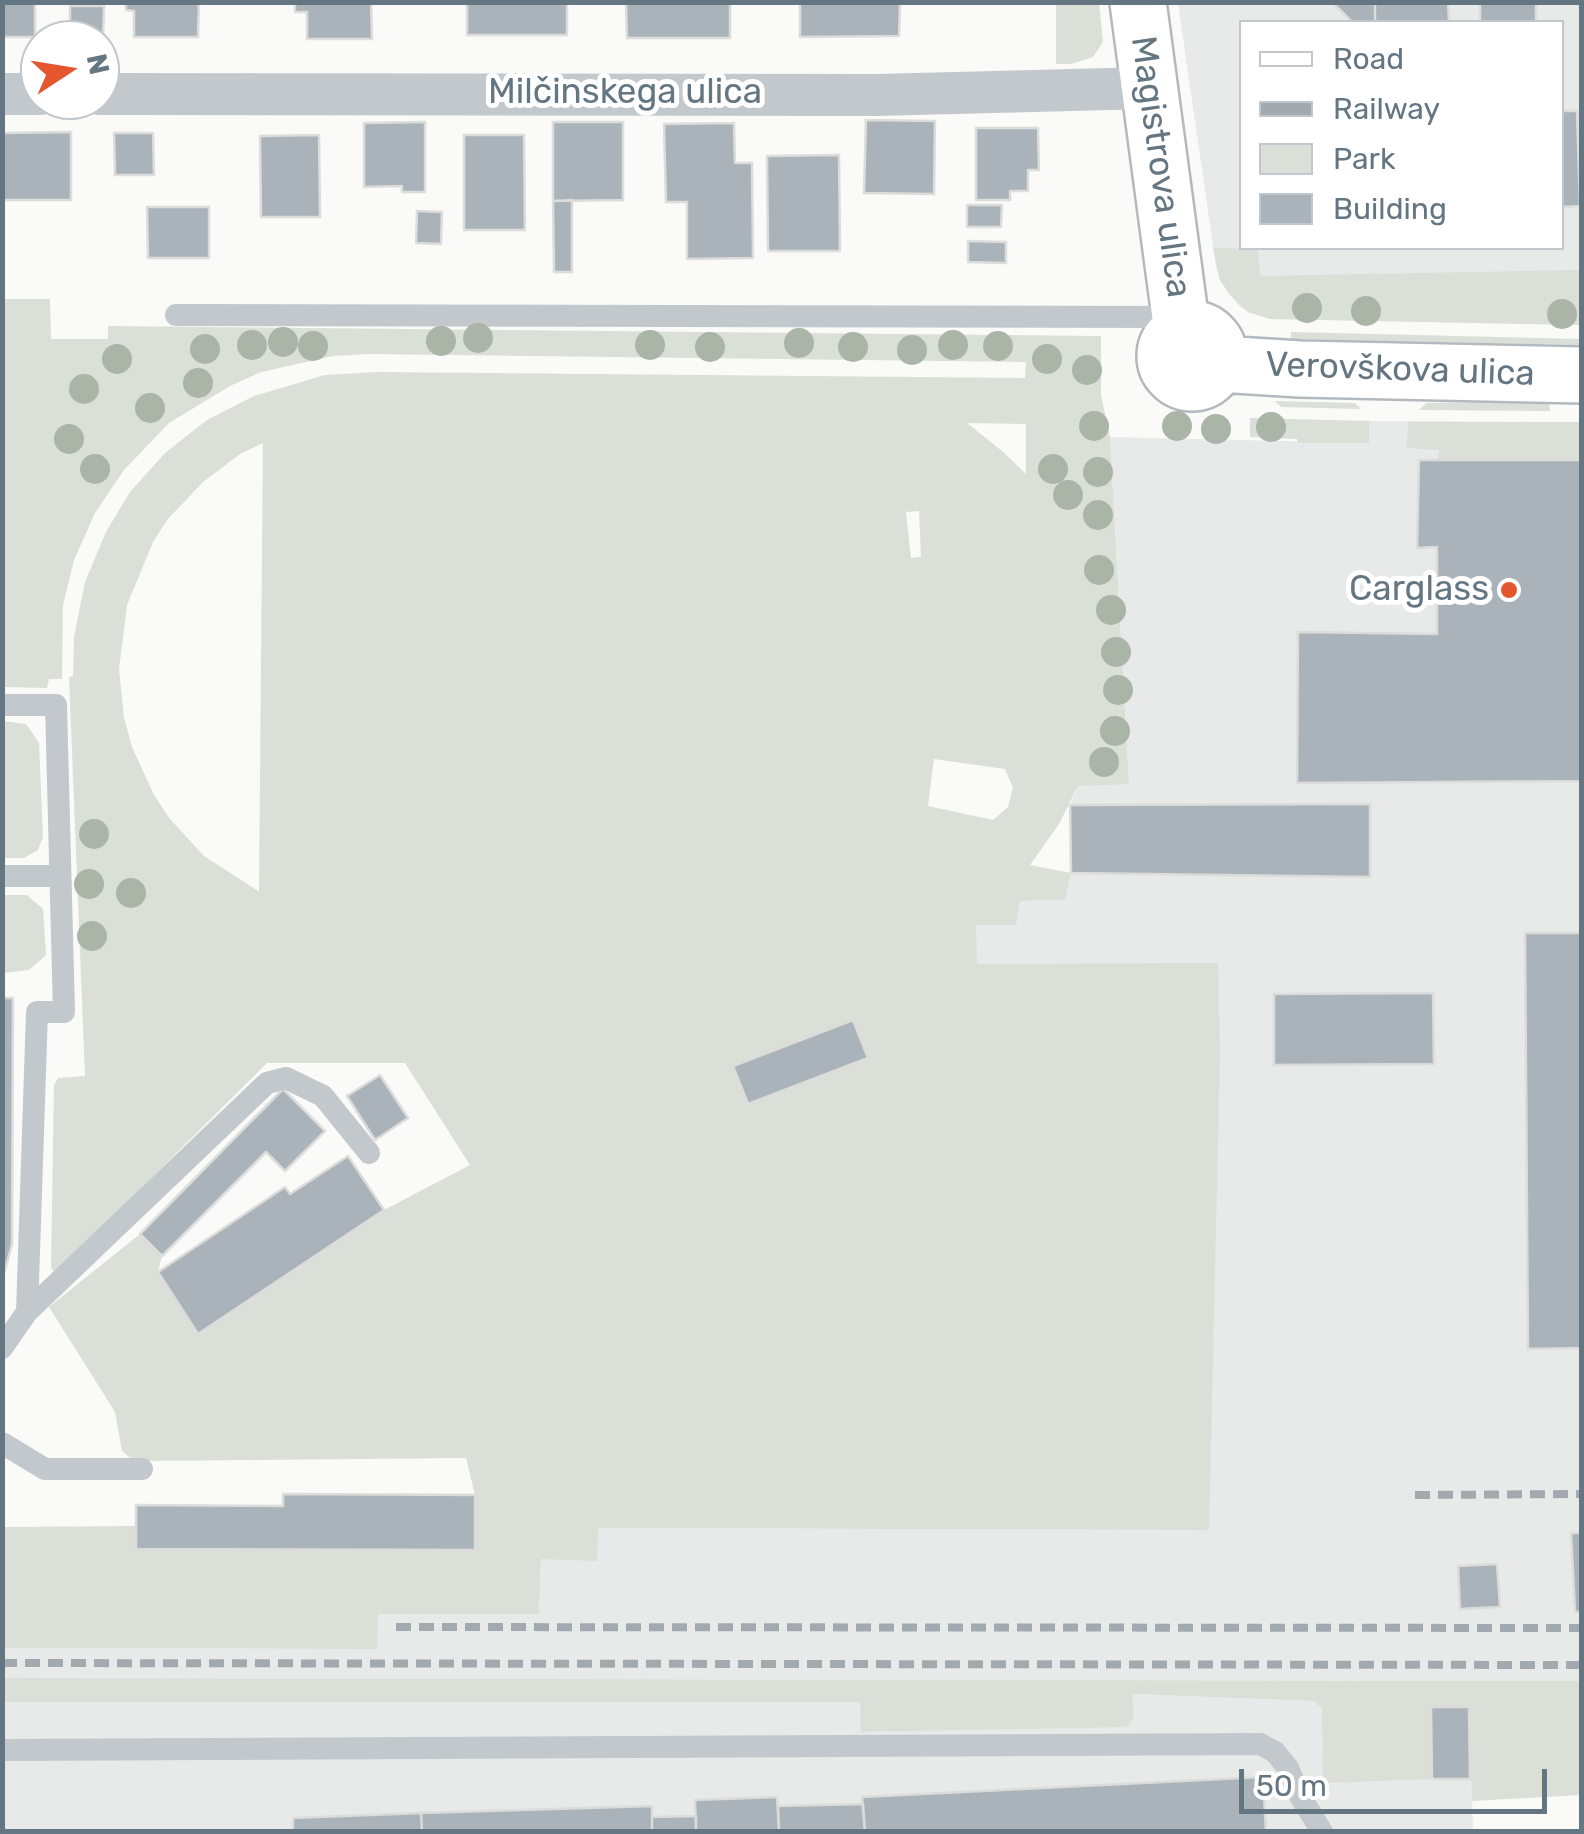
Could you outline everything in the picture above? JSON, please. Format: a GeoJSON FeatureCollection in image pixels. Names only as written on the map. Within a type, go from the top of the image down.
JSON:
{"type":"FeatureCollection","features":[{"type":"Feature","properties":{"kind":"street","name":"Magistrova ulica"},"geometry":{"type":"LineString","coordinates":[[1138,2],[1149,88],[1194,337]]}},
{"type":"Feature","properties":{"kind":"street","name":"Milčinskega ulica"},"geometry":{"type":"LineString","coordinates":[[120,94],[877,95],[1149,88]]}},
{"type":"Feature","properties":{"kind":"street","name":"Verovškova ulica"},"geometry":{"type":"LineString","coordinates":[[1194,337],[1300,369],[1582,375]]}},
{"type":"Feature","properties":{"kind":"lane"},"geometry":{"type":"LineString","coordinates":[[176,315],[1194,337]]}},
{"type":"Feature","properties":{"kind":"lane"},"geometry":{"type":"LineString","coordinates":[[2,705],[56,705],[64,1012],[38,1012],[27,1312]]}},
{"type":"Feature","properties":{"kind":"lane"},"geometry":{"type":"LineString","coordinates":[[2,876],[60,876]]}},
{"type":"Feature","properties":{"kind":"lane"},"geometry":{"type":"LineString","coordinates":[[2,1348],[27,1312],[267,1083],[286,1078],[323,1096],[368,1153]]}},
{"type":"Feature","properties":{"kind":"lane"},"geometry":{"type":"LineString","coordinates":[[2,1442],[45,1469],[142,1470]]}},
{"type":"Feature","properties":{"kind":"lane"},"geometry":{"type":"LineString","coordinates":[[2,1750],[1260,1744],[1275,1752],[1288,1768],[1322,1832]]}},
{"type":"Feature","properties":{"kind":"shaded area"},"geometry":{"type":"Polygon","coordinates":[[[1178,3],[1581,3],[1581,325],[1271,319],[1238,305],[1220,280],[1178,3]]]}},
{"type":"Feature","properties":{"kind":"shaded area"},"geometry":{"type":"Polygon","coordinates":[[[1369,421],[1581,422],[1581,1681],[3,1678],[3,1648],[376,1649],[377,1614],[539,1614],[541,1558],[597,1528],[1208,1530],[977,965],[975,925],[1019,901],[1065,900],[1071,873],[1070,805],[1078,786],[1129,783],[1110,437],[1369,443],[1369,421]]]}},
{"type":"Feature","properties":{"kind":"shaded area"},"geometry":{"type":"Polygon","coordinates":[[[1131,1694],[1315,1701],[1323,1708],[1469,1707],[1473,1831],[3,1831],[2,1702],[860,1702],[862,1732],[988,1728],[1131,1694]]]}},
{"type":"Feature","properties":{"kind":"green space"},"geometry":{"type":"Polygon","coordinates":[[[1056,3],[1099,3],[1103,42],[1093,57],[1056,64],[1056,3]]]}},
{"type":"Feature","properties":{"kind":"green space"},"geometry":{"type":"Polygon","coordinates":[[[1213,248],[1258,250],[1260,276],[1581,270],[1581,325],[1270,319],[1248,312],[1220,280],[1213,248]]]}},
{"type":"Feature","properties":{"kind":"green space"},"geometry":{"type":"Polygon","coordinates":[[[3,299],[50,299],[51,339],[108,339],[108,326],[1101,336],[1101,395],[1110,437],[1129,784],[1078,786],[1059,824],[1030,865],[1071,873],[1065,900],[1020,901],[1016,925],[976,925],[977,964],[1218,963],[1220,1053],[1209,1530],[598,1528],[597,1561],[541,1559],[539,1614],[378,1614],[377,1649],[3,1648],[3,1527],[136,1526],[137,1549],[475,1549],[475,1495],[466,1458],[143,1461],[129,1457],[122,1451],[115,1412],[49,1307],[140,1234],[162,1256],[158,1272],[199,1333],[384,1210],[470,1165],[405,1063],[267,1063],[62,1267],[55,1272],[51,1268],[54,1085],[58,1078],[85,1076],[69,677],[73,676],[74,637],[85,582],[106,532],[130,492],[165,453],[207,420],[254,396],[325,375],[377,372],[1025,378],[1026,362],[369,354],[333,356],[261,372],[169,423],[124,470],[95,513],[74,560],[63,605],[62,679],[49,679],[47,688],[3,687],[3,299]],[[967,423],[1026,474],[1026,424],[967,423]],[[263,443],[240,454],[203,482],[167,520],[153,542],[127,605],[119,669],[124,718],[132,747],[154,795],[204,856],[259,891],[263,443]],[[919,511],[906,512],[911,558],[921,557],[919,511]],[[934,759],[928,806],[993,820],[1008,807],[1013,788],[1005,769],[934,759]]]}},
{"type":"Feature","properties":{"kind":"green space"},"geometry":{"type":"Polygon","coordinates":[[[1291,332],[1581,339],[1582,345],[1291,339],[1291,332]]]}},
{"type":"Feature","properties":{"kind":"green space"},"geometry":{"type":"Polygon","coordinates":[[[1275,401],[1355,403],[1361,409],[1281,407],[1275,401]]]}},
{"type":"Feature","properties":{"kind":"green space"},"geometry":{"type":"Polygon","coordinates":[[[1549,401],[1550,411],[1419,410],[1426,403],[1549,401]]]}},
{"type":"Feature","properties":{"kind":"green space"},"geometry":{"type":"Polygon","coordinates":[[[1250,418],[1369,421],[1369,443],[1298,443],[1297,439],[1250,437],[1250,418]]]}},
{"type":"Feature","properties":{"kind":"green space"},"geometry":{"type":"Polygon","coordinates":[[[1408,422],[1581,422],[1581,460],[1438,460],[1439,450],[1407,448],[1408,422]]]}},
{"type":"Feature","properties":{"kind":"green space"},"geometry":{"type":"Polygon","coordinates":[[[3,721],[26,724],[39,743],[43,837],[38,850],[24,858],[3,858],[3,721]]]}},
{"type":"Feature","properties":{"kind":"green space"},"geometry":{"type":"Polygon","coordinates":[[[3,895],[27,895],[43,909],[46,955],[29,970],[3,973],[3,895]]]}},
{"type":"Feature","properties":{"kind":"green space"},"geometry":{"type":"Polygon","coordinates":[[[3,1678],[1581,1681],[1581,1795],[1472,1801],[1468,1707],[1431,1708],[1432,1779],[1323,1783],[1322,1708],[1314,1701],[1132,1694],[1134,1717],[1126,1727],[861,1732],[860,1702],[3,1702],[3,1678]]]}},
{"type":"Feature","properties":{"kind":"building"},"geometry":{"type":"Polygon","coordinates":[[[2,2],[35,2],[35,20],[20,20],[20,37],[2,37],[2,2]]]}},
{"type":"Feature","properties":{"kind":"building"},"geometry":{"type":"Polygon","coordinates":[[[126,2],[199,2],[198,37],[134,37],[134,11],[126,10],[126,2]]]}},
{"type":"Feature","properties":{"kind":"building"},"geometry":{"type":"Polygon","coordinates":[[[295,2],[371,2],[372,39],[307,39],[307,12],[295,12],[295,2]]]}},
{"type":"Feature","properties":{"kind":"building"},"geometry":{"type":"Polygon","coordinates":[[[467,2],[567,2],[567,35],[467,35],[467,2]]]}},
{"type":"Feature","properties":{"kind":"building"},"geometry":{"type":"Polygon","coordinates":[[[626,2],[730,2],[730,38],[627,38],[626,2]]]}},
{"type":"Feature","properties":{"kind":"building"},"geometry":{"type":"Polygon","coordinates":[[[800,2],[900,2],[899,36],[800,37],[800,2]]]}},
{"type":"Feature","properties":{"kind":"building"},"geometry":{"type":"Polygon","coordinates":[[[1332,2],[1375,2],[1375,20],[1350,20],[1332,2]]]}},
{"type":"Feature","properties":{"kind":"building"},"geometry":{"type":"Polygon","coordinates":[[[1375,2],[1448,2],[1449,20],[1375,20],[1375,2]]]}},
{"type":"Feature","properties":{"kind":"building"},"geometry":{"type":"Polygon","coordinates":[[[1480,2],[1536,2],[1536,20],[1480,20],[1480,2]]]}},
{"type":"Feature","properties":{"kind":"building"},"geometry":{"type":"Polygon","coordinates":[[[70,6],[104,6],[104,20],[70,20],[70,6]]]}},
{"type":"Feature","properties":{"kind":"building"},"geometry":{"type":"Polygon","coordinates":[[[1564,111],[1577,111],[1580,206],[1564,207],[1564,111]]]}},
{"type":"Feature","properties":{"kind":"building"},"geometry":{"type":"Polygon","coordinates":[[[866,120],[935,121],[934,194],[864,193],[866,120]]]}},
{"type":"Feature","properties":{"kind":"building"},"geometry":{"type":"Polygon","coordinates":[[[425,122],[425,192],[402,192],[402,186],[364,187],[364,123],[425,122]]]}},
{"type":"Feature","properties":{"kind":"building"},"geometry":{"type":"Polygon","coordinates":[[[553,122],[623,122],[623,200],[553,201],[553,122]]]}},
{"type":"Feature","properties":{"kind":"building"},"geometry":{"type":"Polygon","coordinates":[[[734,123],[735,163],[752,163],[753,258],[687,259],[687,202],[666,202],[664,124],[734,123]]]}},
{"type":"Feature","properties":{"kind":"building"},"geometry":{"type":"Polygon","coordinates":[[[976,128],[1038,128],[1039,170],[1028,170],[1028,191],[1010,191],[1010,200],[976,200],[976,128]]]}},
{"type":"Feature","properties":{"kind":"building"},"geometry":{"type":"Polygon","coordinates":[[[71,132],[71,200],[2,200],[2,133],[71,132]]]}},
{"type":"Feature","properties":{"kind":"building"},"geometry":{"type":"Polygon","coordinates":[[[114,133],[153,133],[154,175],[115,175],[114,133]]]}},
{"type":"Feature","properties":{"kind":"building"},"geometry":{"type":"Polygon","coordinates":[[[319,135],[320,217],[261,217],[260,136],[319,135]]]}},
{"type":"Feature","properties":{"kind":"building"},"geometry":{"type":"Polygon","coordinates":[[[464,135],[524,135],[525,230],[464,230],[464,135]]]}},
{"type":"Feature","properties":{"kind":"building"},"geometry":{"type":"Polygon","coordinates":[[[839,155],[840,251],[768,251],[767,156],[839,155]]]}},
{"type":"Feature","properties":{"kind":"building"},"geometry":{"type":"Polygon","coordinates":[[[572,200],[572,272],[554,272],[553,201],[572,200]]]}},
{"type":"Feature","properties":{"kind":"building"},"geometry":{"type":"Polygon","coordinates":[[[967,205],[1002,205],[1001,227],[967,227],[967,205]]]}},
{"type":"Feature","properties":{"kind":"building"},"geometry":{"type":"Polygon","coordinates":[[[147,207],[209,207],[209,258],[148,258],[147,207]]]}},
{"type":"Feature","properties":{"kind":"building"},"geometry":{"type":"Polygon","coordinates":[[[417,211],[442,212],[441,244],[416,243],[417,211]]]}},
{"type":"Feature","properties":{"kind":"building"},"geometry":{"type":"Polygon","coordinates":[[[968,241],[1006,242],[1006,263],[968,262],[968,241]]]}},
{"type":"Feature","properties":{"kind":"building","name":"Carglass"},"geometry":{"type":"Polygon","coordinates":[[[1419,460],[1582,460],[1582,781],[1297,783],[1298,632],[1437,634],[1437,547],[1417,548],[1419,460]]]}},
{"type":"Feature","properties":{"kind":"building"},"geometry":{"type":"Polygon","coordinates":[[[1370,804],[1370,877],[1071,873],[1070,805],[1370,804]]]}},
{"type":"Feature","properties":{"kind":"building"},"geometry":{"type":"Polygon","coordinates":[[[1525,933],[1582,933],[1582,1348],[1528,1349],[1525,933]]]}},
{"type":"Feature","properties":{"kind":"building"},"geometry":{"type":"Polygon","coordinates":[[[1433,993],[1434,1064],[1274,1065],[1274,994],[1433,993]]]}},
{"type":"Feature","properties":{"kind":"building"},"geometry":{"type":"Polygon","coordinates":[[[2,998],[13,998],[12,1244],[2,1281],[2,998]]]}},
{"type":"Feature","properties":{"kind":"building"},"geometry":{"type":"Polygon","coordinates":[[[853,1020],[868,1058],[748,1104],[733,1066],[853,1020]]]}},
{"type":"Feature","properties":{"kind":"building"},"geometry":{"type":"Polygon","coordinates":[[[380,1075],[408,1118],[375,1140],[347,1096],[380,1075]]]}},
{"type":"Feature","properties":{"kind":"building"},"geometry":{"type":"Polygon","coordinates":[[[283,1089],[325,1131],[285,1171],[266,1152],[162,1256],[140,1234],[283,1089]]]}},
{"type":"Feature","properties":{"kind":"building"},"geometry":{"type":"Polygon","coordinates":[[[348,1156],[384,1210],[198,1334],[158,1272],[285,1187],[290,1194],[348,1156]]]}},
{"type":"Feature","properties":{"kind":"building"},"geometry":{"type":"Polygon","coordinates":[[[283,1494],[475,1495],[475,1550],[136,1549],[136,1505],[283,1506],[283,1494]]]}},
{"type":"Feature","properties":{"kind":"building"},"geometry":{"type":"Polygon","coordinates":[[[1571,1533],[1582,1533],[1582,1612],[1575,1612],[1571,1533]]]}},
{"type":"Feature","properties":{"kind":"building"},"geometry":{"type":"Polygon","coordinates":[[[1497,1564],[1500,1607],[1460,1609],[1458,1566],[1497,1564]]]}},
{"type":"Feature","properties":{"kind":"building"},"geometry":{"type":"Polygon","coordinates":[[[1431,1707],[1469,1707],[1470,1779],[1432,1779],[1431,1707]]]}},
{"type":"Feature","properties":{"kind":"building"},"geometry":{"type":"Polygon","coordinates":[[[1263,1777],[1266,1832],[865,1832],[862,1797],[1263,1777]]]}},
{"type":"Feature","properties":{"kind":"building"},"geometry":{"type":"Polygon","coordinates":[[[777,1797],[779,1832],[696,1832],[695,1800],[777,1797]]]}},
{"type":"Feature","properties":{"kind":"building"},"geometry":{"type":"Polygon","coordinates":[[[863,1804],[865,1832],[779,1832],[778,1806],[863,1804]]]}},
{"type":"Feature","properties":{"kind":"building"},"geometry":{"type":"Polygon","coordinates":[[[652,1806],[652,1832],[422,1832],[421,1813],[652,1806]]]}},
{"type":"Feature","properties":{"kind":"building"},"geometry":{"type":"Polygon","coordinates":[[[421,1813],[422,1832],[293,1832],[293,1818],[421,1813]]]}},
{"type":"Feature","properties":{"kind":"building"},"geometry":{"type":"Polygon","coordinates":[[[696,1816],[696,1832],[652,1832],[652,1817],[696,1816]]]}},
{"type":"Feature","properties":{"kind":"railway"},"geometry":{"type":"LineString","coordinates":[[1415,1495],[1582,1494]]}},
{"type":"Feature","properties":{"kind":"railway"},"geometry":{"type":"LineString","coordinates":[[396,1627],[1582,1628]]}},
{"type":"Feature","properties":{"kind":"railway"},"geometry":{"type":"LineString","coordinates":[[2,1663],[1582,1665]]}},
{"type":"Feature","properties":{"kind":"place","name":"Carglass"},"geometry":{"type":"Point","coordinates":[1509,590]}}]}
